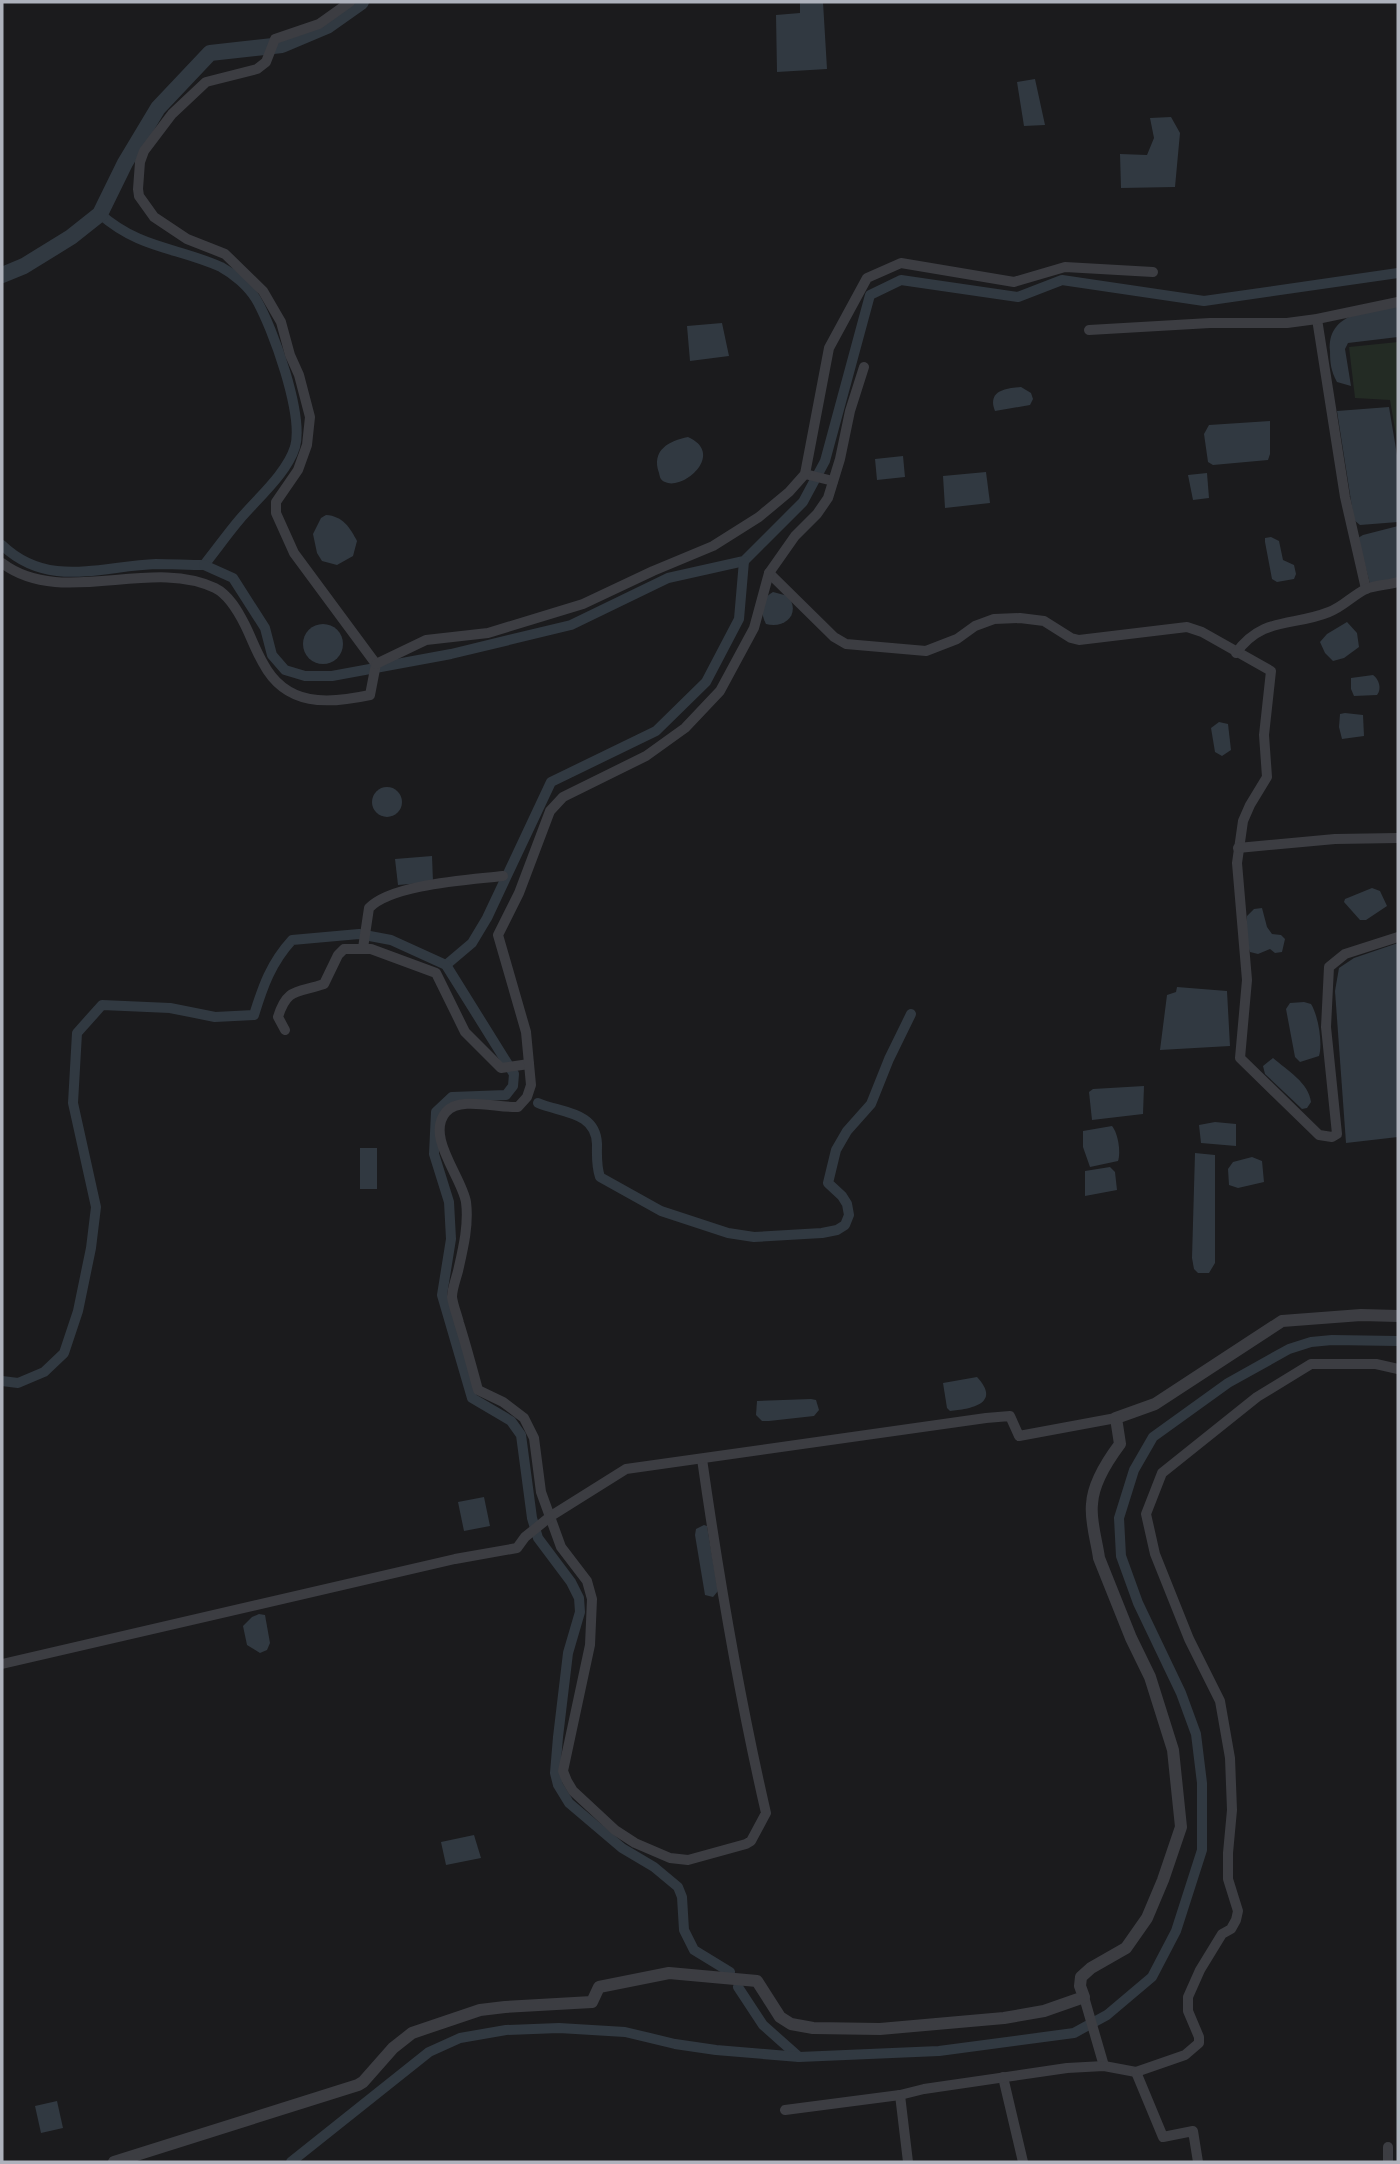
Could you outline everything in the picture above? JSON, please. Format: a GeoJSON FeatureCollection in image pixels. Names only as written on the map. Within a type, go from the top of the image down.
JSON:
{"type":"FeatureCollection","features":[{"type":"Feature","properties":{"kind":"street"},"geometry":{"type":"LineString","coordinates":[[2,563],[12,570],[40,580],[103,582],[154,578],[189,580],[216,589],[238,612],[271,676],[298,698],[318,701],[348,700],[370,695],[376,664],[294,553],[276,513],[276,502],[298,470],[307,445],[310,417],[281,322],[263,290],[225,254],[187,239],[154,217],[139,196],[138,176],[139,162],[144,151],[172,114],[206,82],[257,69],[266,62],[275,39],[319,24],[349,2]]}},
{"type":"Feature","properties":{"kind":"street"},"geometry":{"type":"LineString","coordinates":[[376,664],[426,640],[488,633],[583,604],[653,570],[713,546],[759,517],[789,492],[805,474],[829,348],[867,278],[901,263],[1014,282],[1065,267],[1153,272]]}},
{"type":"Feature","properties":{"kind":"street"},"geometry":{"type":"LineString","coordinates":[[1089,330],[1210,323],[1287,323],[1398,302]]}},
{"type":"Feature","properties":{"kind":"street"},"geometry":{"type":"LineString","coordinates":[[1317,319],[1345,497],[1366,590]]}},
{"type":"Feature","properties":{"kind":"street"},"geometry":{"type":"LineString","coordinates":[[702,1459],[720,1580],[750,1746],[766,1813],[751,1841],[688,1860],[670,1858],[635,1843],[615,1830],[573,1791],[563,1771],[590,1645],[592,1599],[587,1581],[561,1547],[548,1518],[541,1492],[534,1438],[524,1418],[503,1402],[478,1390],[452,1296],[465,1237],[466,1201],[441,1143],[441,1128],[444,1114],[455,1104],[518,1107],[527,1097],[531,1085],[526,1032],[498,935],[519,893],[550,811],[563,797],[646,757],[685,728],[720,691],[754,628],[769,573],[788,544],[817,514],[828,498],[864,367]]}},
{"type":"Feature","properties":{"kind":"street"},"geometry":{"type":"LineString","coordinates":[[805,474],[833,481]]}},
{"type":"Feature","properties":{"kind":"street"},"geometry":{"type":"LineString","coordinates":[[769,573],[834,637],[846,644],[926,651],[957,639],[975,626],[994,619],[1044,621],[1071,638],[1079,639],[1187,627],[1202,632],[1271,671],[1264,735],[1267,777],[1243,821],[1238,848],[1247,981],[1240,1058],[1319,1135],[1332,1138],[1337,1134],[1326,1027],[1329,967],[1345,954],[1398,937]]}},
{"type":"Feature","properties":{"kind":"street"},"geometry":{"type":"LineString","coordinates":[[1236,653],[1244,642],[1261,629],[1326,614],[1347,604],[1366,590],[1398,582]]}},
{"type":"Feature","properties":{"kind":"street"},"geometry":{"type":"LineString","coordinates":[[1238,848],[1335,839],[1398,838]]}},
{"type":"Feature","properties":{"kind":"street"},"geometry":{"type":"LineString","coordinates":[[363,948],[369,908],[379,899],[439,884],[503,876]]}},
{"type":"Feature","properties":{"kind":"street"},"geometry":{"type":"LineString","coordinates":[[285,1030],[278,1017],[288,995],[324,984],[338,955],[344,949],[363,948],[436,972],[465,1032],[502,1068],[529,1064]]}},
{"type":"Feature","properties":{"kind":"street"},"geometry":{"type":"LineString","coordinates":[[2,1664],[455,1559],[517,1548],[548,1518],[626,1469],[986,1418],[1010,1416],[1018,1436],[1116,1418],[1155,1404],[1282,1321],[1398,1316]]}},
{"type":"Feature","properties":{"kind":"street"},"geometry":{"type":"LineString","coordinates":[[785,2110],[900,2095],[1003,2077],[1104,2066],[1136,2072],[1185,2054],[1199,2043],[1188,2011],[1188,1997],[1200,1970],[1222,1934],[1231,1929],[1238,1912],[1228,1878],[1233,1810],[1230,1758],[1220,1701],[1189,1639],[1155,1554],[1146,1514],[1162,1473],[1257,1397],[1311,1364],[1376,1364],[1398,1369]]}},
{"type":"Feature","properties":{"kind":"street"},"geometry":{"type":"LineString","coordinates":[[1104,2066],[1080,1986],[1081,1977],[1091,1968],[1126,1948],[1147,1918],[1181,1827],[1173,1750],[1150,1677],[1099,1559],[1091,1503],[1105,1464],[1119,1444],[1116,1418]]}},
{"type":"Feature","properties":{"kind":"street"},"geometry":{"type":"LineString","coordinates":[[114,2162],[358,2085],[402,2039],[412,2033],[480,2010],[592,2002],[599,1987],[653,1976],[684,1973],[726,1979],[752,1979],[757,1981],[780,2017],[791,2024],[814,2028],[880,2028],[993,2019],[1044,2011],[1084,1997]]}},
{"type":"Feature","properties":{"kind":"street"},"geometry":{"type":"LineString","coordinates":[[1136,2072],[1163,2137],[1193,2131],[1198,2162]]}},
{"type":"Feature","properties":{"kind":"street"},"geometry":{"type":"LineString","coordinates":[[1003,2077],[1023,2162]]}},
{"type":"Feature","properties":{"kind":"street"},"geometry":{"type":"LineString","coordinates":[[900,2095],[908,2162]]}},
{"type":"Feature","properties":{"kind":"street"},"geometry":{"type":"LineString","coordinates":[[1388,2147],[1388,2162]]}},
{"type":"Feature","properties":{"kind":"shaded area"},"geometry":{"type":"Polygon","coordinates":[[[800,2],[823,2],[827,69],[777,72],[776,15],[800,13],[800,2]]]}},
{"type":"Feature","properties":{"kind":"shaded area"},"geometry":{"type":"Polygon","coordinates":[[[1035,79],[1045,125],[1024,126],[1017,82],[1035,79]]]}},
{"type":"Feature","properties":{"kind":"shaded area"},"geometry":{"type":"Polygon","coordinates":[[[1171,117],[1180,133],[1175,187],[1121,188],[1120,154],[1147,155],[1154,138],[1150,118],[1171,117]]]}},
{"type":"Feature","properties":{"kind":"shaded area"},"geometry":{"type":"Polygon","coordinates":[[[1398,305],[1398,337],[1348,343],[1345,349],[1351,386],[1337,382],[1330,355],[1331,338],[1335,328],[1352,316],[1398,305]]]}},
{"type":"Feature","properties":{"kind":"shaded area"},"geometry":{"type":"Polygon","coordinates":[[[722,323],[729,356],[690,361],[687,326],[722,323]]]}},
{"type":"Feature","properties":{"kind":"shaded area"},"geometry":{"type":"Polygon","coordinates":[[[1398,342],[1398,447],[1390,400],[1355,398],[1349,347],[1398,342]]]}},
{"type":"Feature","properties":{"kind":"shaded area"},"geometry":{"type":"Polygon","coordinates":[[[1021,387],[1031,393],[1033,399],[1030,405],[995,411],[995,395],[1009,388],[1021,387]]]}},
{"type":"Feature","properties":{"kind":"shaded area"},"geometry":{"type":"Polygon","coordinates":[[[1389,407],[1398,461],[1398,522],[1360,525],[1354,520],[1337,411],[1389,407]]]}},
{"type":"Feature","properties":{"kind":"shaded area"},"geometry":{"type":"Polygon","coordinates":[[[1270,421],[1268,460],[1213,465],[1208,462],[1204,434],[1209,425],[1270,421]]]}},
{"type":"Feature","properties":{"kind":"shaded area"},"geometry":{"type":"Polygon","coordinates":[[[688,437],[699,444],[703,452],[698,469],[682,481],[663,481],[657,458],[668,444],[688,437]]]}},
{"type":"Feature","properties":{"kind":"shaded area"},"geometry":{"type":"Polygon","coordinates":[[[903,456],[905,477],[877,480],[875,459],[903,456]]]}},
{"type":"Feature","properties":{"kind":"shaded area"},"geometry":{"type":"Polygon","coordinates":[[[986,472],[990,503],[945,508],[943,476],[986,472]]]}},
{"type":"Feature","properties":{"kind":"shaded area"},"geometry":{"type":"Polygon","coordinates":[[[1207,473],[1209,498],[1193,500],[1188,475],[1207,473]]]}},
{"type":"Feature","properties":{"kind":"shaded area"},"geometry":{"type":"Polygon","coordinates":[[[326,515],[341,520],[349,527],[357,541],[353,556],[337,565],[322,561],[317,553],[313,534],[321,518],[326,515]]]}},
{"type":"Feature","properties":{"kind":"shaded area"},"geometry":{"type":"Polygon","coordinates":[[[1398,526],[1398,579],[1370,584],[1358,538],[1398,526]]]}},
{"type":"Feature","properties":{"kind":"shaded area"},"geometry":{"type":"Polygon","coordinates":[[[1271,537],[1279,541],[1283,560],[1294,565],[1294,579],[1277,582],[1272,579],[1265,542],[1265,538],[1271,537]]]}},
{"type":"Feature","properties":{"kind":"shaded area"},"geometry":{"type":"Polygon","coordinates":[[[773,592],[788,596],[793,608],[792,614],[785,622],[773,625],[766,624],[762,610],[763,602],[773,592]]]}},
{"type":"Feature","properties":{"kind":"shaded area"},"geometry":{"type":"Polygon","coordinates":[[[1347,622],[1357,633],[1359,647],[1344,658],[1333,661],[1320,642],[1327,634],[1347,622]]]}},
{"type":"Feature","properties":{"kind":"shaded area"},"geometry":{"type":"Polygon","coordinates":[[[323,624],[337,630],[343,644],[337,658],[323,664],[309,658],[303,644],[309,630],[323,624]]]}},
{"type":"Feature","properties":{"kind":"shaded area"},"geometry":{"type":"Polygon","coordinates":[[[1373,675],[1379,684],[1377,695],[1354,696],[1351,678],[1373,675]]]}},
{"type":"Feature","properties":{"kind":"shaded area"},"geometry":{"type":"Polygon","coordinates":[[[1340,714],[1363,715],[1364,736],[1342,739],[1340,714]]]}},
{"type":"Feature","properties":{"kind":"shaded area"},"geometry":{"type":"Polygon","coordinates":[[[1219,722],[1228,724],[1231,750],[1222,756],[1215,752],[1211,728],[1219,722]]]}},
{"type":"Feature","properties":{"kind":"shaded area"},"geometry":{"type":"Polygon","coordinates":[[[387,787],[398,791],[402,802],[398,813],[387,817],[376,813],[372,802],[376,791],[387,787]]]}},
{"type":"Feature","properties":{"kind":"shaded area"},"geometry":{"type":"Polygon","coordinates":[[[432,856],[433,882],[398,885],[395,859],[432,856]]]}},
{"type":"Feature","properties":{"kind":"shaded area"},"geometry":{"type":"Polygon","coordinates":[[[1372,888],[1380,891],[1387,906],[1366,920],[1360,920],[1344,902],[1345,899],[1372,888]]]}},
{"type":"Feature","properties":{"kind":"shaded area"},"geometry":{"type":"Polygon","coordinates":[[[1262,908],[1267,927],[1272,934],[1281,935],[1285,939],[1282,952],[1275,953],[1270,949],[1258,954],[1250,952],[1247,943],[1247,916],[1254,909],[1262,908]]]}},
{"type":"Feature","properties":{"kind":"shaded area"},"geometry":{"type":"Polygon","coordinates":[[[1398,943],[1398,1137],[1346,1143],[1335,991],[1339,968],[1354,958],[1398,943]]]}},
{"type":"Feature","properties":{"kind":"shaded area"},"geometry":{"type":"Polygon","coordinates":[[[1177,987],[1227,991],[1230,1046],[1160,1050],[1167,995],[1176,992],[1177,987]]]}},
{"type":"Feature","properties":{"kind":"shaded area"},"geometry":{"type":"Polygon","coordinates":[[[1290,1003],[1311,1004],[1316,1015],[1320,1050],[1319,1056],[1300,1062],[1295,1057],[1286,1009],[1290,1003]]]}},
{"type":"Feature","properties":{"kind":"shaded area"},"geometry":{"type":"Polygon","coordinates":[[[1273,1058],[1306,1089],[1311,1102],[1307,1108],[1302,1109],[1265,1074],[1263,1066],[1273,1058]]]}},
{"type":"Feature","properties":{"kind":"shaded area"},"geometry":{"type":"Polygon","coordinates":[[[1144,1086],[1143,1114],[1092,1120],[1089,1092],[1093,1089],[1144,1086]]]}},
{"type":"Feature","properties":{"kind":"shaded area"},"geometry":{"type":"Polygon","coordinates":[[[1215,1122],[1236,1124],[1236,1146],[1201,1143],[1199,1125],[1215,1122]]]}},
{"type":"Feature","properties":{"kind":"shaded area"},"geometry":{"type":"Polygon","coordinates":[[[1112,1126],[1118,1143],[1118,1161],[1090,1167],[1083,1147],[1083,1131],[1112,1126]]]}},
{"type":"Feature","properties":{"kind":"shaded area"},"geometry":{"type":"Polygon","coordinates":[[[360,1148],[377,1148],[377,1189],[360,1189],[360,1148]]]}},
{"type":"Feature","properties":{"kind":"shaded area"},"geometry":{"type":"Polygon","coordinates":[[[1195,1153],[1215,1155],[1215,1263],[1209,1273],[1198,1273],[1194,1269],[1192,1258],[1195,1153]]]}},
{"type":"Feature","properties":{"kind":"shaded area"},"geometry":{"type":"Polygon","coordinates":[[[1252,1157],[1262,1161],[1264,1182],[1238,1188],[1229,1185],[1228,1169],[1233,1162],[1252,1157]]]}},
{"type":"Feature","properties":{"kind":"shaded area"},"geometry":{"type":"Polygon","coordinates":[[[1110,1167],[1115,1172],[1117,1190],[1085,1196],[1085,1171],[1110,1167]]]}},
{"type":"Feature","properties":{"kind":"shaded area"},"geometry":{"type":"Polygon","coordinates":[[[977,1377],[984,1386],[985,1399],[966,1409],[950,1411],[947,1408],[943,1383],[977,1377]]]}},
{"type":"Feature","properties":{"kind":"shaded area"},"geometry":{"type":"Polygon","coordinates":[[[816,1400],[819,1410],[814,1416],[762,1421],[756,1415],[757,1401],[816,1400]]]}},
{"type":"Feature","properties":{"kind":"shaded area"},"geometry":{"type":"Polygon","coordinates":[[[484,1497],[490,1526],[464,1531],[458,1502],[484,1497]]]}},
{"type":"Feature","properties":{"kind":"shaded area"},"geometry":{"type":"Polygon","coordinates":[[[707,1526],[718,1591],[713,1597],[705,1595],[695,1535],[696,1529],[707,1526]]]}},
{"type":"Feature","properties":{"kind":"shaded area"},"geometry":{"type":"Polygon","coordinates":[[[259,1614],[265,1615],[270,1643],[267,1650],[260,1653],[247,1645],[243,1626],[259,1614]]]}},
{"type":"Feature","properties":{"kind":"shaded area"},"geometry":{"type":"Polygon","coordinates":[[[474,1835],[481,1858],[446,1865],[441,1842],[474,1835]]]}},
{"type":"Feature","properties":{"kind":"shaded area"},"geometry":{"type":"Polygon","coordinates":[[[57,2101],[63,2128],[41,2133],[35,2106],[57,2101]]]}},
{"type":"Feature","properties":{"kind":"waterway"},"geometry":{"type":"LineString","coordinates":[[2,275],[24,266],[71,237],[100,214],[125,163],[158,108],[210,53],[282,45],[327,26],[361,2]]}},
{"type":"Feature","properties":{"kind":"waterway"},"geometry":{"type":"LineString","coordinates":[[2,545],[20,559],[56,571],[76,572],[156,564],[204,565],[240,519],[279,476],[295,447],[295,414],[285,372],[263,312],[249,290],[221,267],[144,241],[115,226],[100,214]]}},
{"type":"Feature","properties":{"kind":"waterway"},"geometry":{"type":"LineString","coordinates":[[204,565],[233,578],[265,628],[272,655],[285,670],[305,676],[332,676],[451,654],[571,625],[668,578],[744,561],[803,502],[825,461],[870,295],[901,280],[1018,297],[1062,280],[1204,301],[1398,273]]}},
{"type":"Feature","properties":{"kind":"waterway"},"geometry":{"type":"LineString","coordinates":[[446,965],[472,943],[487,918],[551,782],[656,731],[706,682],[739,619],[744,561]]}},
{"type":"Feature","properties":{"kind":"waterway"},"geometry":{"type":"LineString","coordinates":[[2,1381],[18,1383],[44,1372],[64,1353],[78,1311],[96,1207],[73,1103],[77,1033],[102,1005],[170,1008],[215,1017],[254,1015],[268,975],[292,940],[359,934],[391,940],[446,965],[514,1074],[513,1086],[506,1095],[452,1097],[436,1112],[434,1154],[449,1202],[451,1239],[442,1295],[472,1398],[511,1421],[521,1435],[532,1518],[538,1538],[571,1582],[579,1598],[580,1612],[568,1653],[558,1737],[555,1773],[558,1785],[569,1803],[622,1848],[654,1867],[678,1887],[682,1897],[684,1930],[694,1950],[730,1972]]}},
{"type":"Feature","properties":{"kind":"waterway"},"geometry":{"type":"LineString","coordinates":[[538,1103],[576,1115],[591,1125],[597,1144],[600,1177],[661,1211],[728,1233],[754,1237],[837,1230],[845,1225],[849,1215],[842,1196],[828,1183],[836,1150],[847,1131],[871,1104],[911,1014]]}},
{"type":"Feature","properties":{"kind":"waterway"},"geometry":{"type":"LineString","coordinates":[[291,2162],[429,2052],[460,2038],[506,2030],[559,2028],[625,2032],[716,2050],[799,2057],[939,2051],[1074,2033],[1107,2015],[1152,1977],[1176,1931],[1202,1850],[1202,1783],[1196,1734],[1181,1693],[1138,1603],[1121,1556],[1119,1518],[1134,1470],[1153,1437],[1228,1383],[1289,1349],[1311,1342],[1332,1340],[1398,1341]]}},
{"type":"Feature","properties":{"kind":"waterway"},"geometry":{"type":"LineString","coordinates":[[738,1987],[763,2025],[799,2057]]}}]}
